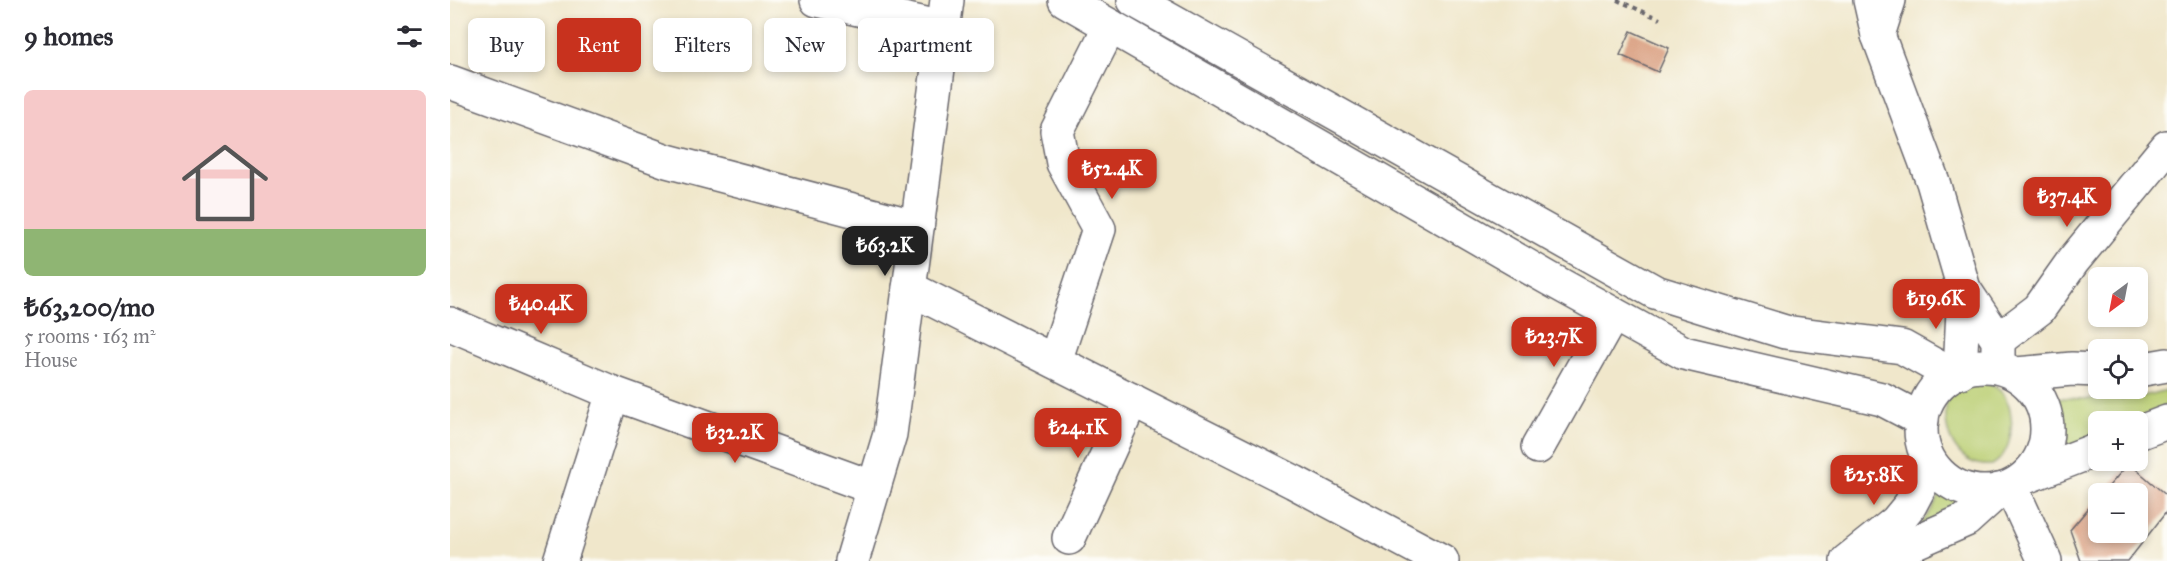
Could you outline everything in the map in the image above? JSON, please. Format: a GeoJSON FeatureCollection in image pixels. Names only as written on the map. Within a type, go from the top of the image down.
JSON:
{"type":"FeatureCollection","features":[{"type":"Feature","properties":{"kind":"main road"},"geometry":{"type":"LineString","coordinates":[[817,0],[946,14],[890,434],[852,561]]}},
{"type":"Feature","properties":{"kind":"main road"},"geometry":{"type":"LineString","coordinates":[[1065,0],[1684,353],[1882,399],[1922,420]]}},
{"type":"Feature","properties":{"kind":"main road"},"geometry":{"type":"LineString","coordinates":[[1134,0],[1655,292],[1785,332],[1902,347],[1956,373]]}},
{"type":"Feature","properties":{"kind":"main road"},"geometry":{"type":"LineString","coordinates":[[1870,0],[1878,35],[1933,182],[1964,289],[2004,361],[2032,387],[2043,404],[2048,422],[2047,442],[2040,460],[2013,484],[1966,520],[1872,561]]}},
{"type":"Feature","properties":{"kind":"main road"},"geometry":{"type":"LineString","coordinates":[[1878,35],[1889,0]]}},
{"type":"Feature","properties":{"kind":"main road"},"geometry":{"type":"LineString","coordinates":[[1055,362],[1099,229],[1063,162],[1057,131],[1110,26]]}},
{"type":"Feature","properties":{"kind":"main road"},"geometry":{"type":"LineString","coordinates":[[450,82],[667,162],[917,227]]}},
{"type":"Feature","properties":{"kind":"main road"},"geometry":{"type":"LineString","coordinates":[[2004,361],[2073,261],[2167,147]]}},
{"type":"Feature","properties":{"kind":"main road"},"geometry":{"type":"LineString","coordinates":[[909,288],[1294,482],[1442,561]]}},
{"type":"Feature","properties":{"kind":"main road"},"geometry":{"type":"LineString","coordinates":[[1956,373],[1964,289]]}},
{"type":"Feature","properties":{"kind":"main road"},"geometry":{"type":"LineString","coordinates":[[1538,447],[1613,314]]}},
{"type":"Feature","properties":{"kind":"main road"},"geometry":{"type":"LineString","coordinates":[[450,324],[613,393],[874,488]]}},
{"type":"Feature","properties":{"kind":"main road"},"geometry":{"type":"LineString","coordinates":[[1847,561],[1896,522],[1910,505],[1929,469],[1922,438],[1925,407],[1941,383],[1956,373],[1974,366],[2004,361],[2088,370]]}},
{"type":"Feature","properties":{"kind":"main road"},"geometry":{"type":"LineString","coordinates":[[2148,369],[2167,365]]}},
{"type":"Feature","properties":{"kind":"main road"},"geometry":{"type":"LineString","coordinates":[[560,561],[613,393]]}},
{"type":"Feature","properties":{"kind":"main road"},"geometry":{"type":"LineString","coordinates":[[1069,538],[1132,400]]}},
{"type":"Feature","properties":{"kind":"main road"},"geometry":{"type":"LineString","coordinates":[[2148,430],[2167,422]]}},
{"type":"Feature","properties":{"kind":"main road"},"geometry":{"type":"LineString","coordinates":[[1926,455],[1937,472],[1953,484],[1971,491],[1992,492],[2088,452]]}},
{"type":"Feature","properties":{"kind":"main road"},"geometry":{"type":"LineString","coordinates":[[2013,484],[2045,561]]}},
{"type":"Feature","properties":{"kind":"path"},"geometry":{"type":"LineString","coordinates":[[1617,0],[1660,19]]}},
{"type":"Feature","properties":{"kind":"green space"},"geometry":{"type":"Polygon","coordinates":[[[1970,378],[1988,383],[2000,391],[2010,411],[2009,442],[2005,452],[1992,465],[1981,465],[1963,456],[1956,449],[1948,430],[1946,409],[1949,395],[1953,389],[1970,378]]]}},
{"type":"Feature","properties":{"kind":"green space"},"geometry":{"type":"Polygon","coordinates":[[[2167,390],[2167,405],[2148,414],[2148,411],[2088,411],[2088,441],[2053,453],[2050,397],[2148,399],[2148,395],[2167,390]]]}},
{"type":"Feature","properties":{"kind":"green space"},"geometry":{"type":"Polygon","coordinates":[[[1946,483],[1977,500],[1918,528],[1932,509],[1946,483]]]}},
{"type":"Feature","properties":{"kind":"building"},"geometry":{"type":"Polygon","coordinates":[[[1631,31],[1669,48],[1658,72],[1620,55],[1631,31]]]}},
{"type":"Feature","properties":{"kind":"building"},"geometry":{"type":"Polygon","coordinates":[[[2122,471],[2138,471],[2167,496],[2167,511],[2148,535],[2148,483],[2112,483],[2122,471]]]}},
{"type":"Feature","properties":{"kind":"building"},"geometry":{"type":"Polygon","coordinates":[[[2088,509],[2088,543],[2142,543],[2128,561],[2081,561],[2070,530],[2088,509]]]}}]}
